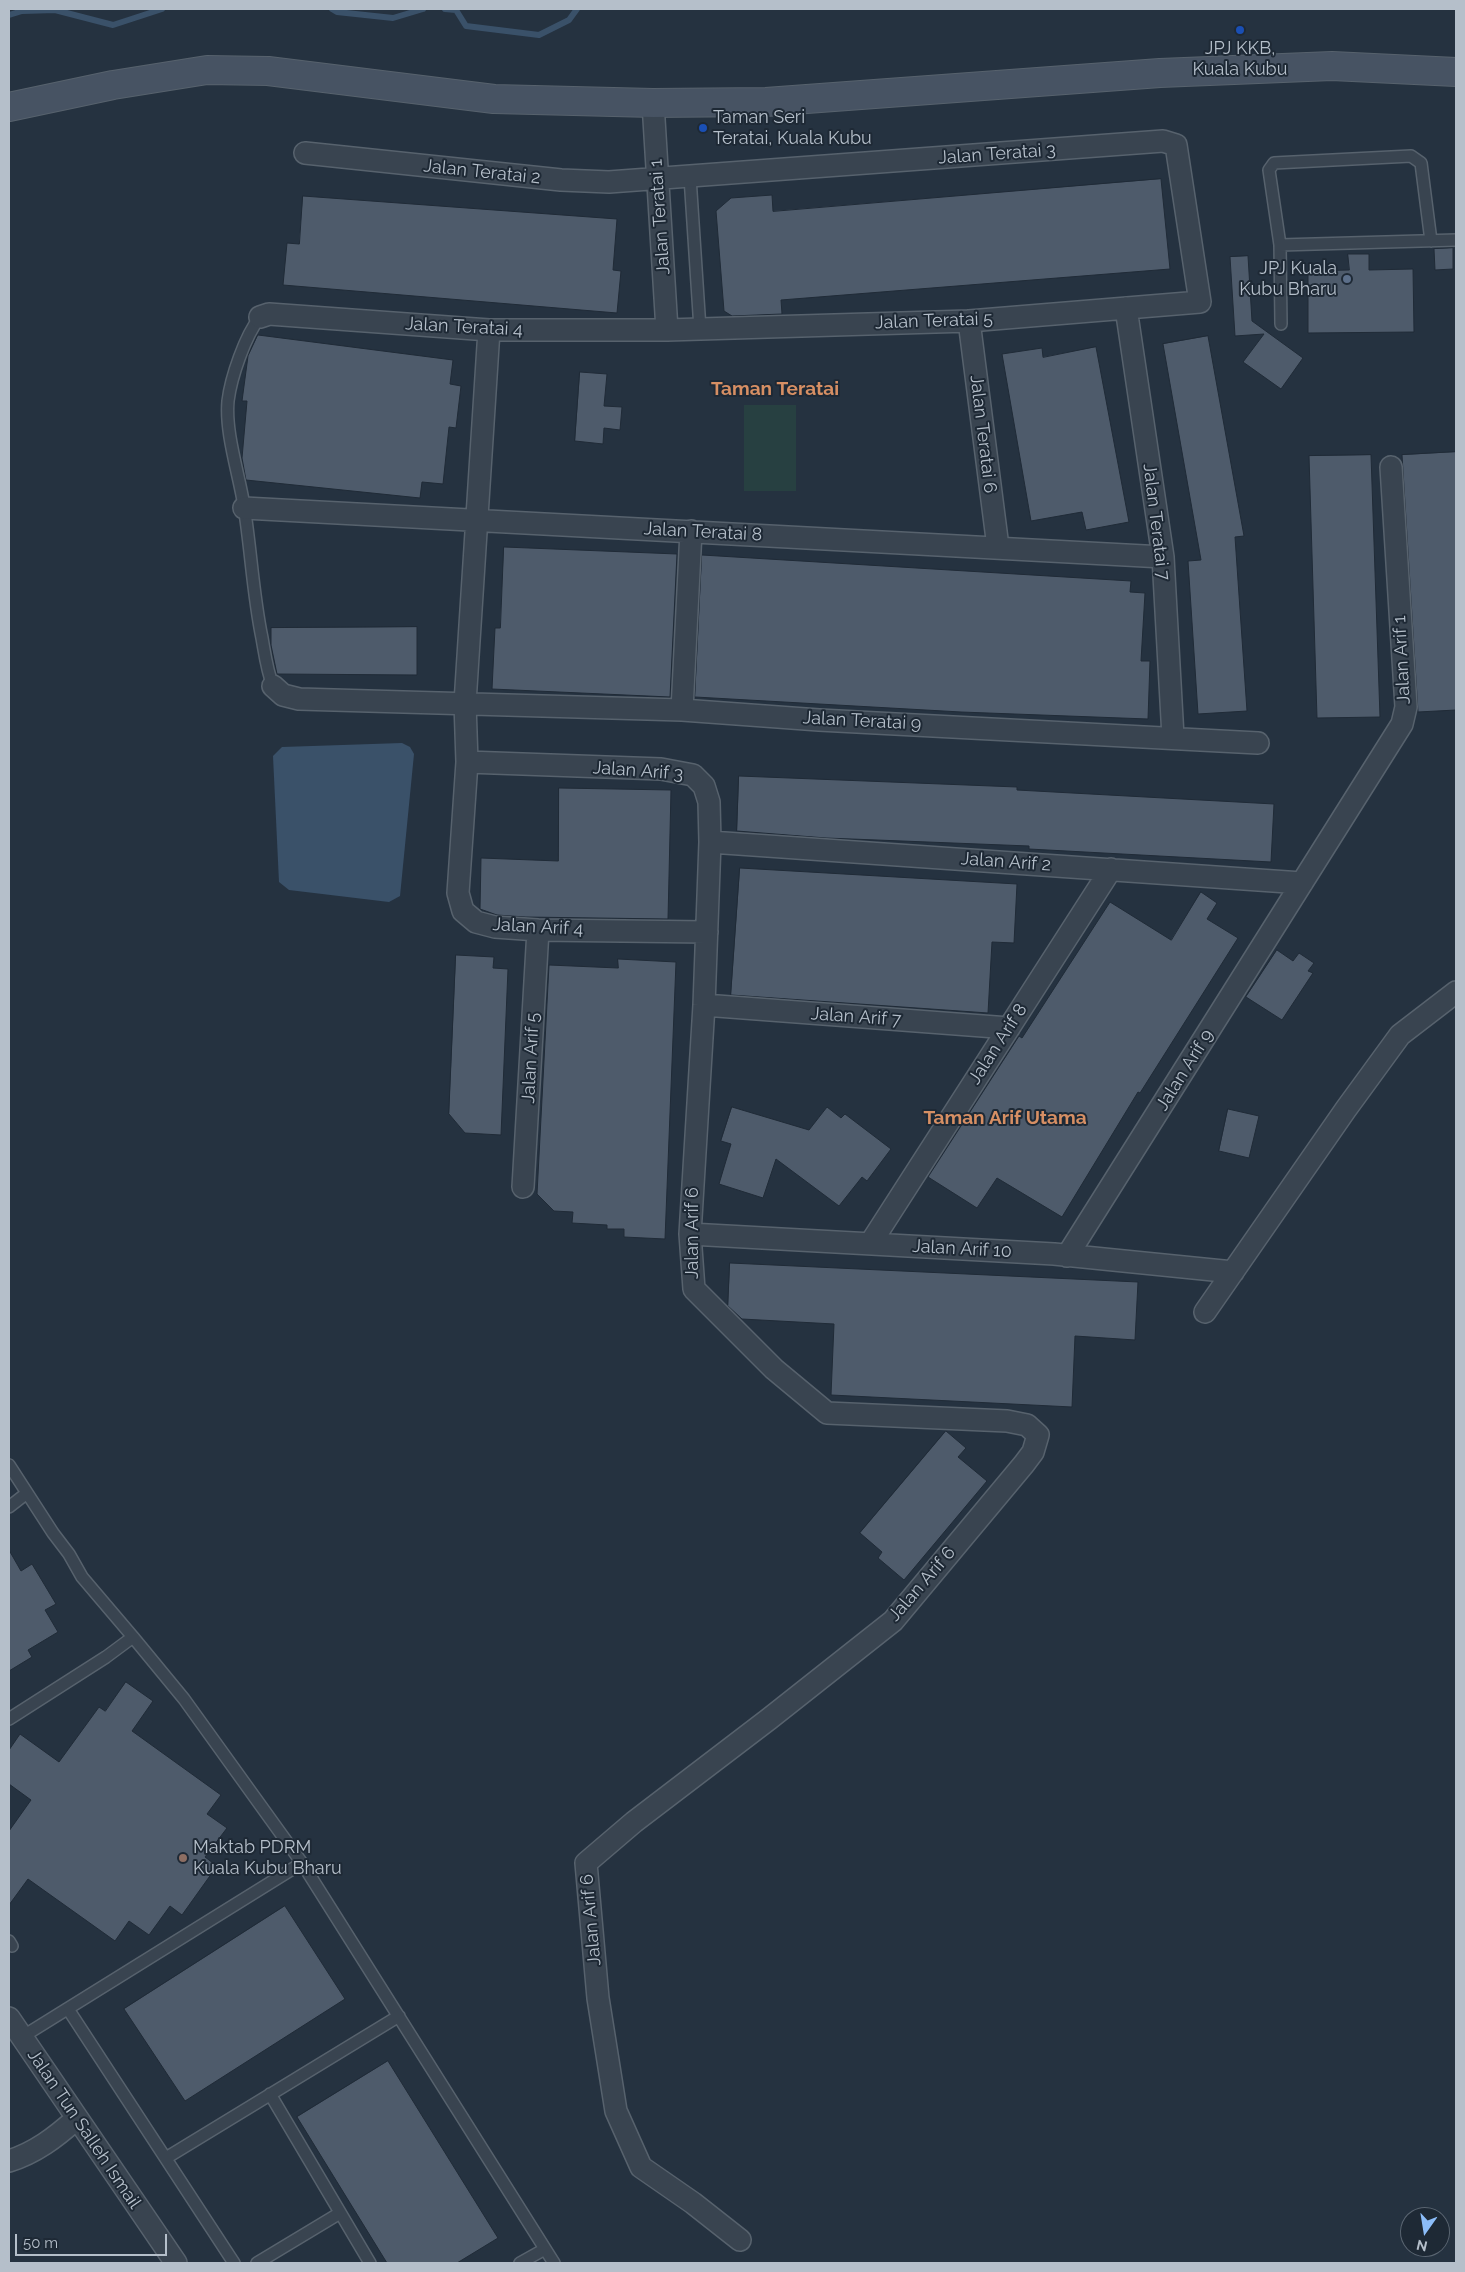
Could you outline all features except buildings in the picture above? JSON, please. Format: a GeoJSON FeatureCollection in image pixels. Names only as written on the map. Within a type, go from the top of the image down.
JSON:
{"type":"FeatureCollection","features":[{"type":"Feature","properties":{"kind":"main road"},"geometry":{"type":"LineString","coordinates":[[9,107],[113,85],[207,70],[268,71],[494,99],[653,103],[766,102],[1150,74],[1332,66],[1456,72]]}},
{"type":"Feature","properties":{"kind":"street","name":"Jalan Teratai 1"},"geometry":{"type":"LineString","coordinates":[[653,103],[668,330]]}},
{"type":"Feature","properties":{"kind":"street","name":"Jalan Teratai 3"},"geometry":{"type":"LineString","coordinates":[[658,180],[1164,141],[1176,145],[1200,302]]}},
{"type":"Feature","properties":{"kind":"street","name":"Jalan Teratai 2"},"geometry":{"type":"LineString","coordinates":[[305,153],[561,180],[609,182],[658,180]]}},
{"type":"Feature","properties":{"kind":"street","name":"Jalan Teratai 5"},"geometry":{"type":"LineString","coordinates":[[668,330],[969,321],[1200,302]]}},
{"type":"Feature","properties":{"kind":"street","name":"Jalan Teratai 7"},"geometry":{"type":"LineString","coordinates":[[1126,308],[1162,557],[1173,737]]}},
{"type":"Feature","properties":{"kind":"street","name":"Jalan Teratai 4"},"geometry":{"type":"LineString","coordinates":[[260,317],[269,314],[490,330],[668,330]]}},
{"type":"Feature","properties":{"kind":"street","name":"Jalan Teratai 6"},"geometry":{"type":"LineString","coordinates":[[969,321],[998,547]]}},
{"type":"Feature","properties":{"kind":"street","name":"Jalan Arif 4"},"geometry":{"type":"LineString","coordinates":[[490,330],[465,703],[467,762],[458,893],[463,911],[476,922],[494,927],[538,930],[707,932]]}},
{"type":"Feature","properties":{"kind":"street","name":"Jalan Arif 1"},"geometry":{"type":"LineString","coordinates":[[1302,883],[1402,724],[1406,707],[1391,467]]}},
{"type":"Feature","properties":{"kind":"street","name":"Jalan Teratai 8"},"geometry":{"type":"LineString","coordinates":[[244,508],[1162,557]]}},
{"type":"Feature","properties":{"kind":"street"},"geometry":{"type":"LineString","coordinates":[[682,710],[691,531]]}},
{"type":"Feature","properties":{"kind":"street","name":"Jalan Teratai 9"},"geometry":{"type":"LineString","coordinates":[[273,686],[283,694],[299,699],[682,710],[819,720],[1173,737],[1258,743]]}},
{"type":"Feature","properties":{"kind":"street","name":"Jalan Arif 3"},"geometry":{"type":"LineString","coordinates":[[467,762],[661,769],[693,775],[704,786],[709,802],[710,842],[704,1005]]}},
{"type":"Feature","properties":{"kind":"street","name":"Jalan Arif 2"},"geometry":{"type":"LineString","coordinates":[[710,842],[1302,883]]}},
{"type":"Feature","properties":{"kind":"street","name":"Jalan Arif 8"},"geometry":{"type":"LineString","coordinates":[[870,1244],[1111,869]]}},
{"type":"Feature","properties":{"kind":"street","name":"Jalan Arif 9"},"geometry":{"type":"LineString","coordinates":[[1067,1256],[1302,883]]}},
{"type":"Feature","properties":{"kind":"street","name":"Jalan Arif 5"},"geometry":{"type":"LineString","coordinates":[[523,1187],[538,930]]}},
{"type":"Feature","properties":{"kind":"street"},"geometry":{"type":"LineString","coordinates":[[1205,1312],[1346,1109],[1400,1035],[1456,992]]}},
{"type":"Feature","properties":{"kind":"street","name":"Jalan Arif 7"},"geometry":{"type":"LineString","coordinates":[[704,1005],[1009,1028]]}},
{"type":"Feature","properties":{"kind":"street","name":"Jalan Arif 6"},"geometry":{"type":"LineString","coordinates":[[704,1005],[690,1234],[694,1289],[774,1369],[827,1413],[1007,1421],[1027,1424],[1038,1435],[1033,1452],[1024,1464],[893,1621],[634,1822],[586,1863],[598,1998],[616,2110],[641,2167],[693,2203],[740,2240]]}},
{"type":"Feature","properties":{"kind":"street","name":"Jalan Arif 10"},"geometry":{"type":"LineString","coordinates":[[690,1234],[1067,1256],[1233,1272]]}},
{"type":"Feature","properties":{"kind":"street","name":"Jalan Tun Salleh Ismail"},"geometry":{"type":"LineString","coordinates":[[9,2018],[176,2263]]}},
{"type":"Feature","properties":{"kind":"street"},"geometry":{"type":"LineString","coordinates":[[16,2159],[55,2138],[76,2118]]}},
{"type":"Feature","properties":{"kind":"lane"},"geometry":{"type":"LineString","coordinates":[[1281,324],[1280,245],[1268,170],[1274,163],[1411,156],[1421,163],[1431,241]]}},
{"type":"Feature","properties":{"kind":"lane"},"geometry":{"type":"LineString","coordinates":[[690,177],[700,329]]}},
{"type":"Feature","properties":{"kind":"lane"},"geometry":{"type":"LineString","coordinates":[[1280,245],[1456,240]]}},
{"type":"Feature","properties":{"kind":"lane"},"geometry":{"type":"LineString","coordinates":[[260,317],[252,328],[234,376],[228,402],[229,424],[244,508],[257,614],[268,674],[273,686]]}},
{"type":"Feature","properties":{"kind":"lane"},"geometry":{"type":"LineString","coordinates":[[9,1465],[88,1585],[184,1699],[302,1863],[554,2263]]}},
{"type":"Feature","properties":{"kind":"lane"},"geometry":{"type":"LineString","coordinates":[[9,1507],[27,1493]]}},
{"type":"Feature","properties":{"kind":"lane"},"geometry":{"type":"LineString","coordinates":[[9,1719],[106,1657],[133,1637]]}},
{"type":"Feature","properties":{"kind":"lane"},"geometry":{"type":"LineString","coordinates":[[22,2037],[302,1863]]}},
{"type":"Feature","properties":{"kind":"lane"},"geometry":{"type":"LineString","coordinates":[[68,2009],[234,2263]]}},
{"type":"Feature","properties":{"kind":"lane"},"geometry":{"type":"LineString","coordinates":[[166,2158],[399,2016]]}},
{"type":"Feature","properties":{"kind":"lane"},"geometry":{"type":"LineString","coordinates":[[270,2094],[370,2263]]}},
{"type":"Feature","properties":{"kind":"lane"},"geometry":{"type":"LineString","coordinates":[[257,2263],[340,2213]]}},
{"type":"Feature","properties":{"kind":"lane"},"geometry":{"type":"LineString","coordinates":[[520,2263],[545,2249]]}},
{"type":"Feature","properties":{"kind":"green space"},"geometry":{"type":"Polygon","coordinates":[[[744,405],[796,405],[796,491],[744,491],[744,405]]]}},
{"type":"Feature","properties":{"kind":"water"},"geometry":{"type":"Polygon","coordinates":[[[402,743],[410,747],[414,754],[400,896],[389,902],[289,890],[279,882],[273,756],[282,747],[402,743]]]}},
{"type":"Feature","properties":{"kind":"waterway"},"geometry":{"type":"LineString","coordinates":[[9,15],[22,11],[55,10],[113,25],[162,9]]}},
{"type":"Feature","properties":{"kind":"waterway"},"geometry":{"type":"LineString","coordinates":[[332,9],[337,12],[393,18],[423,9]]}},
{"type":"Feature","properties":{"kind":"waterway"},"geometry":{"type":"LineString","coordinates":[[445,9],[456,10],[466,26],[539,35],[569,20],[577,9]]}},
{"type":"Feature","properties":{"kind":"place","name":"JPJ KKB, Kuala Kubu"},"geometry":{"type":"Point","coordinates":[1240,30]}},
{"type":"Feature","properties":{"kind":"place","name":"Taman Seri Teratai, Kuala Kubu"},"geometry":{"type":"Point","coordinates":[703,128]}},
{"type":"Feature","properties":{"kind":"place","name":"JPJ Kuala Kubu Bharu"},"geometry":{"type":"Point","coordinates":[1347,279]}},
{"type":"Feature","properties":{"kind":"place","name":"Maktab PDRM Kuala Kubu Bharu"},"geometry":{"type":"Point","coordinates":[183,1858]}},
{"type":"Feature","properties":{"kind":"district","name":"Taman Teratai"},"geometry":{"type":"Point","coordinates":[775,389]}},
{"type":"Feature","properties":{"kind":"district","name":"Taman Arif Utama"},"geometry":{"type":"Point","coordinates":[1005,1118]}}]}
